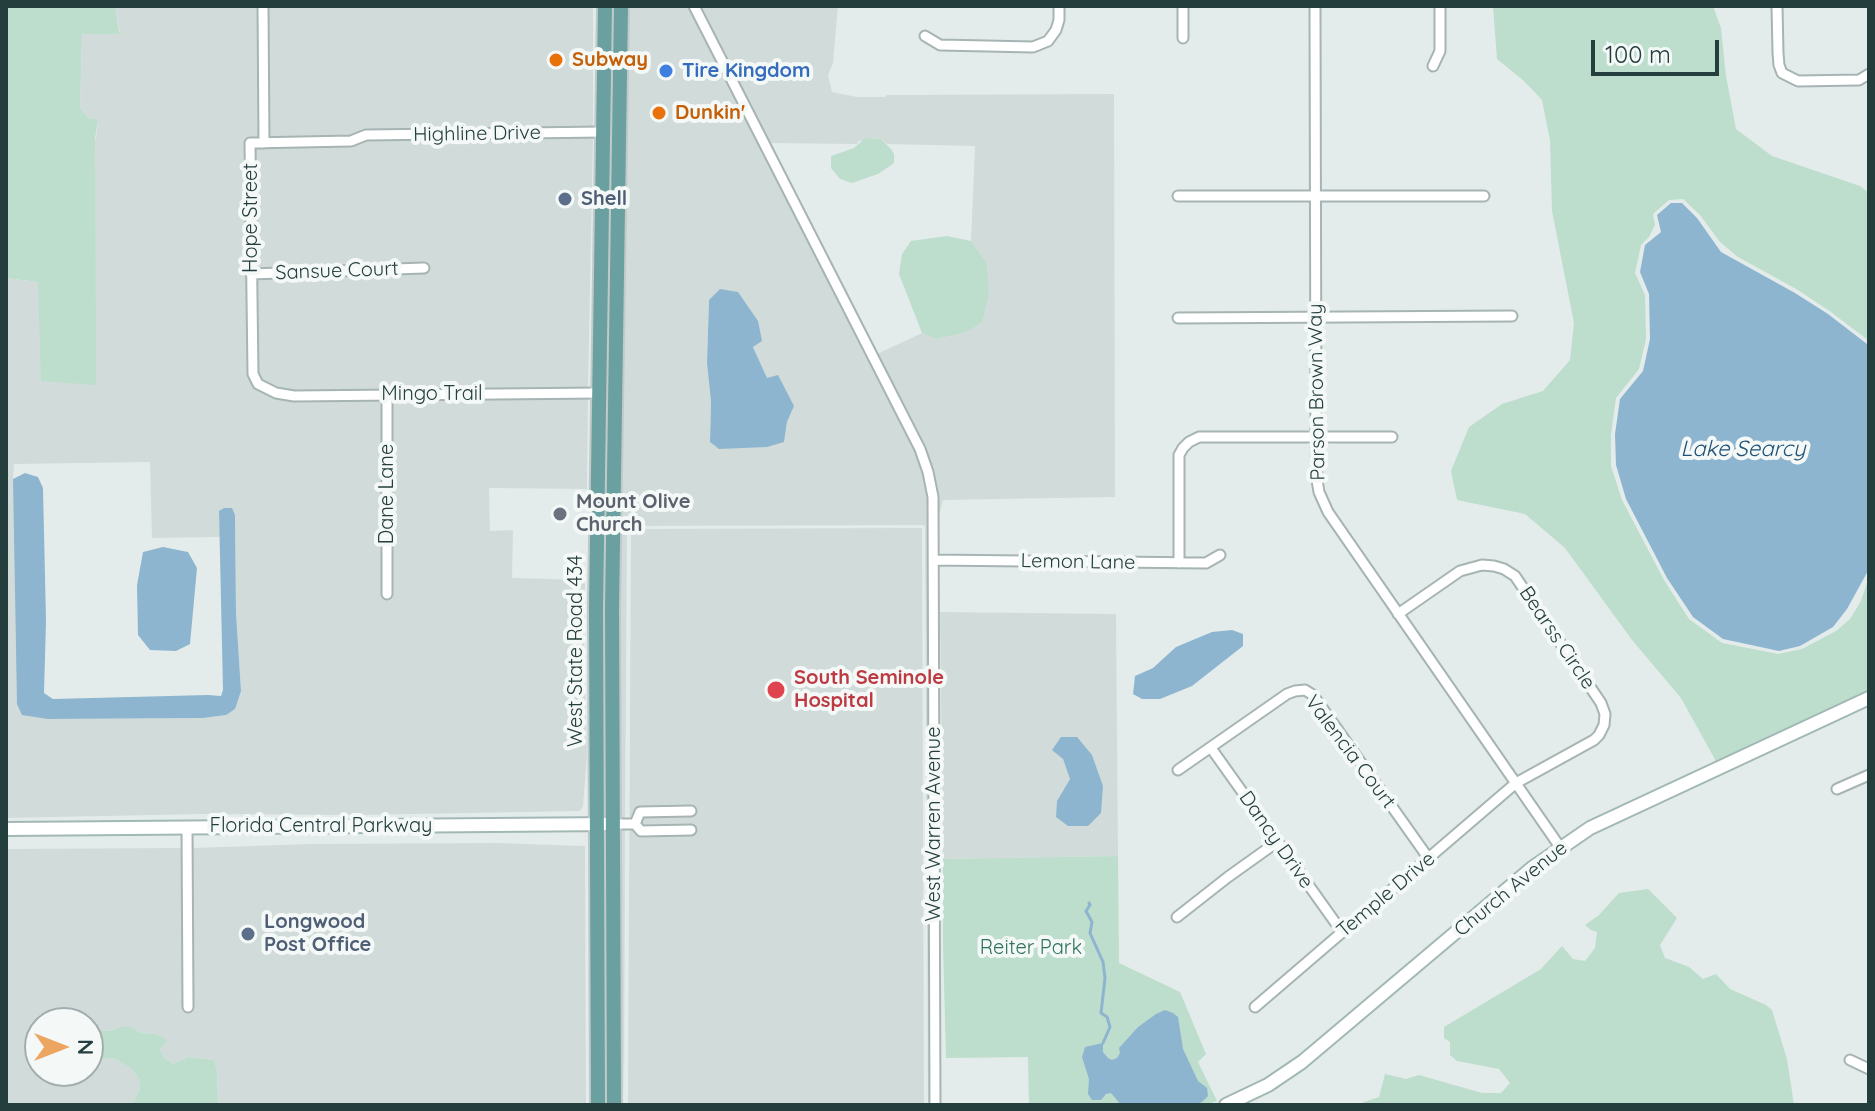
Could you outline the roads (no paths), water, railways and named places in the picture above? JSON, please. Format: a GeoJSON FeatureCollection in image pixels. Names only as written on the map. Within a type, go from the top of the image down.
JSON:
{"type":"FeatureCollection","features":[{"type":"Feature","properties":{"kind":"main road","name":"West State Road 434"},"geometry":{"type":"LineString","coordinates":[[598,1104],[596,608],[605,6]]}},
{"type":"Feature","properties":{"kind":"main road","name":"West State Road 434"},"geometry":{"type":"LineString","coordinates":[[614,1105],[612,609],[621,6]]}},
{"type":"Feature","properties":{"kind":"main road"},"geometry":{"type":"LineString","coordinates":[[600,363],[615,391]]}},
{"type":"Feature","properties":{"kind":"main road"},"geometry":{"type":"LineString","coordinates":[[599,393],[615,416]]}},
{"type":"Feature","properties":{"kind":"street"},"geometry":{"type":"LineString","coordinates":[[263,6],[264,143]]}},
{"type":"Feature","properties":{"kind":"street","name":"West Warren Avenue"},"geometry":{"type":"LineString","coordinates":[[694,6],[920,449],[928,472],[933,497],[935,1105]]}},
{"type":"Feature","properties":{"kind":"street"},"geometry":{"type":"LineString","coordinates":[[925,36],[940,45],[1033,47],[1048,41],[1056,30],[1059,6]]}},
{"type":"Feature","properties":{"kind":"street"},"geometry":{"type":"LineString","coordinates":[[1183,6],[1183,38]]}},
{"type":"Feature","properties":{"kind":"street","name":"Parson Brown Way"},"geometry":{"type":"LineString","coordinates":[[1315,6],[1316,437],[1317,480],[1322,501],[1560,847]]}},
{"type":"Feature","properties":{"kind":"street"},"geometry":{"type":"LineString","coordinates":[[1433,66],[1440,51],[1440,6]]}},
{"type":"Feature","properties":{"kind":"street"},"geometry":{"type":"LineString","coordinates":[[1777,6],[1778,53],[1782,73],[1798,81],[1859,80],[1869,74]]}},
{"type":"Feature","properties":{"kind":"street","name":"Highline Drive"},"geometry":{"type":"LineString","coordinates":[[351,141],[366,135],[603,132]]}},
{"type":"Feature","properties":{"kind":"street","name":"Hope Street"},"geometry":{"type":"LineString","coordinates":[[266,388],[258,384],[253,374],[250,143],[351,141]]}},
{"type":"Feature","properties":{"kind":"street"},"geometry":{"type":"LineString","coordinates":[[1178,196],[1484,196]]}},
{"type":"Feature","properties":{"kind":"street","name":"Sansue Court"},"geometry":{"type":"LineString","coordinates":[[251,274],[424,268]]}},
{"type":"Feature","properties":{"kind":"street"},"geometry":{"type":"LineString","coordinates":[[1178,318],[1512,316]]}},
{"type":"Feature","properties":{"kind":"street","name":"Mingo Trail"},"geometry":{"type":"LineString","coordinates":[[266,388],[294,396],[599,393]]}},
{"type":"Feature","properties":{"kind":"street","name":"Dane Lane"},"geometry":{"type":"LineString","coordinates":[[387,394],[387,594]]}},
{"type":"Feature","properties":{"kind":"street"},"geometry":{"type":"LineString","coordinates":[[1179,563],[1179,455],[1189,442],[1199,437],[1392,437]]}},
{"type":"Feature","properties":{"kind":"street","name":"Lemon Lane"},"geometry":{"type":"LineString","coordinates":[[933,560],[1206,563],[1220,555]]}},
{"type":"Feature","properties":{"kind":"street","name":"Bearss Circle"},"geometry":{"type":"LineString","coordinates":[[1398,614],[1470,567],[1494,566],[1515,576],[1601,703],[1605,714],[1604,725],[1594,740],[1516,783]]}},
{"type":"Feature","properties":{"kind":"street","name":"Valencia Court"},"geometry":{"type":"LineString","coordinates":[[1178,770],[1287,694],[1305,690],[1313,695],[1429,859]]}},
{"type":"Feature","properties":{"kind":"street","name":"Church Avenue"},"geometry":{"type":"LineString","coordinates":[[1226,1105],[1268,1085],[1302,1062],[1532,868],[1590,828],[1869,698]]}},
{"type":"Feature","properties":{"kind":"street","name":"Dancy Drive"},"geometry":{"type":"LineString","coordinates":[[1211,748],[1342,932]]}},
{"type":"Feature","properties":{"kind":"street"},"geometry":{"type":"LineString","coordinates":[[1837,789],[1869,775]]}},
{"type":"Feature","properties":{"kind":"street","name":"Temple Drive"},"geometry":{"type":"LineString","coordinates":[[1255,1007],[1516,783]]}},
{"type":"Feature","properties":{"kind":"street","name":"Florida Central Parkway"},"geometry":{"type":"LineString","coordinates":[[635,824],[640,812],[691,811]]}},
{"type":"Feature","properties":{"kind":"street","name":"Florida Central Parkway"},"geometry":{"type":"LineString","coordinates":[[6,829],[635,824],[641,831],[691,830]]}},
{"type":"Feature","properties":{"kind":"street"},"geometry":{"type":"LineString","coordinates":[[187,827],[188,1007]]}},
{"type":"Feature","properties":{"kind":"street"},"geometry":{"type":"LineString","coordinates":[[1177,917],[1277,842]]}},
{"type":"Feature","properties":{"kind":"street"},"geometry":{"type":"LineString","coordinates":[[1850,1060],[1869,1069]]}},
{"type":"Feature","properties":{"kind":"water","name":"Lake Searcy"},"geometry":{"type":"Polygon","coordinates":[[[1671,203],[1682,203],[1721,252],[1795,293],[1867,344],[1869,569],[1847,609],[1833,627],[1800,646],[1779,651],[1723,639],[1693,617],[1667,578],[1626,499],[1616,465],[1615,434],[1620,399],[1643,371],[1650,339],[1649,294],[1640,272],[1645,245],[1661,232],[1657,215],[1671,203]]]}},
{"type":"Feature","properties":{"kind":"water"},"geometry":{"type":"Polygon","coordinates":[[[720,289],[738,292],[758,321],[762,341],[753,347],[767,378],[778,375],[794,406],[787,422],[784,442],[767,447],[719,449],[710,442],[711,402],[707,363],[709,300],[720,289]]]}},
{"type":"Feature","properties":{"kind":"water"},"geometry":{"type":"Polygon","coordinates":[[[25,473],[38,477],[43,488],[44,693],[53,699],[221,696],[219,511],[232,508],[235,515],[241,691],[235,709],[226,715],[203,718],[48,719],[22,715],[17,704],[13,479],[25,473]]]}},
{"type":"Feature","properties":{"kind":"water"},"geometry":{"type":"Polygon","coordinates":[[[163,547],[188,552],[197,568],[190,644],[176,651],[150,650],[138,635],[137,585],[143,552],[163,547]]]}},
{"type":"Feature","properties":{"kind":"water"},"geometry":{"type":"Polygon","coordinates":[[[1232,630],[1243,634],[1243,646],[1192,686],[1160,699],[1142,699],[1133,694],[1135,676],[1153,668],[1176,647],[1212,632],[1232,630]]]}},
{"type":"Feature","properties":{"kind":"water"},"geometry":{"type":"Polygon","coordinates":[[[1061,737],[1077,737],[1092,755],[1103,786],[1101,813],[1088,826],[1068,826],[1056,817],[1057,801],[1070,779],[1063,759],[1052,750],[1061,737]]]}},
{"type":"Feature","properties":{"kind":"water"},"geometry":{"type":"Polygon","coordinates":[[[1165,1010],[1178,1017],[1183,1049],[1198,1081],[1207,1088],[1208,1096],[1194,1105],[1121,1105],[1111,1093],[1101,1100],[1092,1100],[1088,1094],[1089,1079],[1082,1057],[1085,1047],[1103,1043],[1103,1052],[1108,1058],[1117,1058],[1119,1048],[1138,1027],[1165,1010]]]}},
{"type":"Feature","properties":{"kind":"waterway"},"geometry":{"type":"LineString","coordinates":[[1089,903],[1086,911],[1092,922],[1090,933],[1103,962],[1105,978],[1101,1013],[1107,1017],[1110,1027],[1103,1043]]}},
{"type":"Feature","properties":{"kind":"place","name":"Subway"},"geometry":{"type":"Point","coordinates":[556,60]}},
{"type":"Feature","properties":{"kind":"place","name":"Tire Kingdom"},"geometry":{"type":"Point","coordinates":[666,71]}},
{"type":"Feature","properties":{"kind":"place","name":"Dunkin'"},"geometry":{"type":"Point","coordinates":[659,113]}},
{"type":"Feature","properties":{"kind":"place","name":"Shell"},"geometry":{"type":"Point","coordinates":[565,199]}},
{"type":"Feature","properties":{"kind":"place","name":"Mount Olive Church"},"geometry":{"type":"Point","coordinates":[560,514]}},
{"type":"Feature","properties":{"kind":"place","name":"South Seminole Hospital"},"geometry":{"type":"Point","coordinates":[776,690]}},
{"type":"Feature","properties":{"kind":"place","name":"Longwood Post Office"},"geometry":{"type":"Point","coordinates":[248,934]}},
{"type":"Feature","properties":{"kind":"park label","name":"Reiter Park"},"geometry":{"type":"Point","coordinates":[1031,948]}}]}
